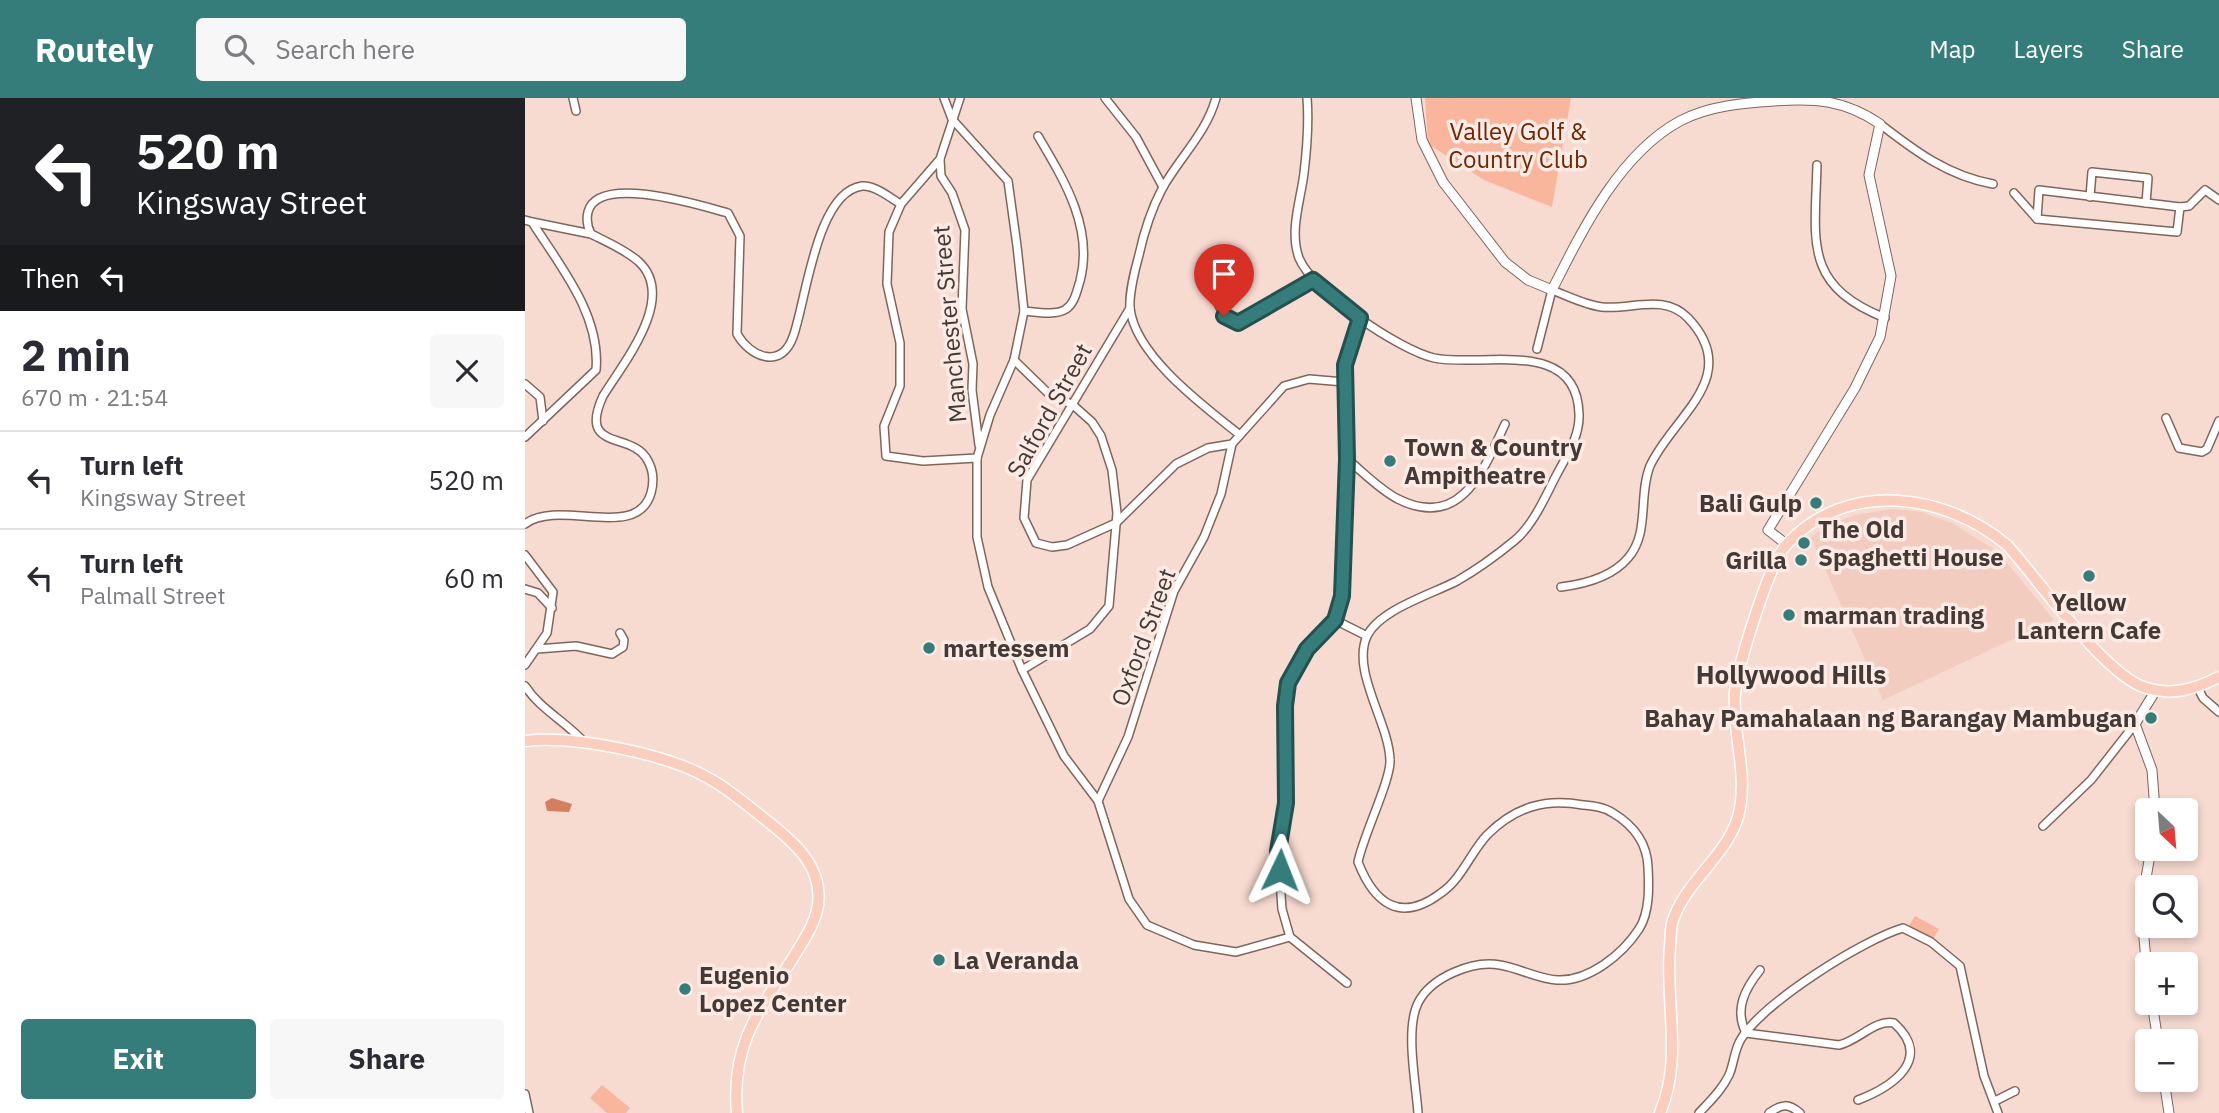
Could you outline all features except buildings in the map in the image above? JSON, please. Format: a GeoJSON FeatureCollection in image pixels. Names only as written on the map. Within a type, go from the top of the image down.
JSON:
{"type":"FeatureCollection","features":[{"type":"Feature","properties":{"kind":"main road"},"geometry":{"type":"LineString","coordinates":[[1660,1113],[1671,1087],[1668,963],[1672,921],[1689,888],[1738,822],[1743,793],[1735,692],[1748,639],[1774,567],[1786,544],[1829,514],[1874,501],[1923,502],[1956,513],[1991,532],[2007,545],[2117,671],[2129,681],[2156,690],[2173,692],[2198,688],[2219,677]]}},
{"type":"Feature","properties":{"kind":"main road"},"geometry":{"type":"LineString","coordinates":[[525,741],[556,738],[584,742],[636,753],[709,778],[790,839],[814,870],[818,893],[814,922],[742,1043],[736,1068],[737,1113]]}},
{"type":"Feature","properties":{"kind":"street"},"geometry":{"type":"LineString","coordinates":[[573,98],[576,111]]}},
{"type":"Feature","properties":{"kind":"street"},"geometry":{"type":"LineString","coordinates":[[944,98],[952,119],[1008,181],[1024,312],[1014,360],[990,415],[977,458],[977,537],[988,587],[1022,670],[1064,756],[1098,801],[1129,900],[1147,925],[1195,945],[1236,952],[1290,937]]}},
{"type":"Feature","properties":{"kind":"street"},"geometry":{"type":"LineString","coordinates":[[960,98],[940,159],[901,204],[889,232],[887,284],[900,343],[900,386],[884,426],[886,456],[923,461],[977,458]]}},
{"type":"Feature","properties":{"kind":"street"},"geometry":{"type":"LineString","coordinates":[[1105,98],[1136,137],[1163,187]]}},
{"type":"Feature","properties":{"kind":"street"},"geometry":{"type":"LineString","coordinates":[[1216,98],[1211,115],[1163,187],[1142,239],[1130,308],[1145,342],[1164,370],[1240,435]]}},
{"type":"Feature","properties":{"kind":"street"},"geometry":{"type":"LineString","coordinates":[[1307,98],[1304,175],[1296,220],[1299,257],[1313,280],[1398,344],[1433,358],[1472,362],[1504,358],[1532,360],[1553,368],[1573,387],[1579,414],[1576,439],[1546,495],[1517,540],[1460,579],[1385,615],[1367,636],[1364,666],[1387,736],[1390,763],[1357,862],[1368,889],[1382,900],[1400,908],[1416,906],[1443,893],[1488,835],[1521,809],[1557,800],[1607,809],[1629,823],[1645,848],[1648,862],[1649,892],[1640,928],[1611,959],[1584,976],[1556,980],[1498,964],[1471,967],[1445,976],[1425,993],[1417,1005],[1412,1029],[1418,1113]]}},
{"type":"Feature","properties":{"kind":"street"},"geometry":{"type":"LineString","coordinates":[[1416,98],[1422,140],[1443,182],[1505,262],[1528,280],[1600,307],[1669,305],[1691,321],[1702,341],[1708,363],[1706,383],[1697,402],[1651,465],[1644,486],[1641,531],[1635,550],[1617,568],[1600,577],[1561,587]]}},
{"type":"Feature","properties":{"kind":"street"},"geometry":{"type":"LineString","coordinates":[[1537,349],[1552,290],[1575,244],[1621,176],[1653,141],[1680,121],[1733,106],[1812,98],[1850,106],[1944,169],[1960,177],[1993,184]]}},
{"type":"Feature","properties":{"kind":"street"},"geometry":{"type":"LineString","coordinates":[[1786,544],[1768,530],[1871,359],[1885,318],[1891,276],[1869,175],[1880,124]]}},
{"type":"Feature","properties":{"kind":"street"},"geometry":{"type":"LineString","coordinates":[[1024,312],[1057,312],[1069,307],[1086,258],[1078,214],[1038,136]]}},
{"type":"Feature","properties":{"kind":"street","name":"Manchester Street"},"geometry":{"type":"LineString","coordinates":[[940,159],[941,176],[952,193],[965,230],[962,309],[973,364],[972,390],[980,448]]}},
{"type":"Feature","properties":{"kind":"street"},"geometry":{"type":"LineString","coordinates":[[1817,165],[1816,243],[1825,275],[1850,302],[1885,318]]}},
{"type":"Feature","properties":{"kind":"street"},"geometry":{"type":"LineString","coordinates":[[2090,197],[2092,172],[2148,178],[2146,203]]}},
{"type":"Feature","properties":{"kind":"street"},"geometry":{"type":"LineString","coordinates":[[591,234],[587,221],[589,208],[596,200],[621,193],[665,196],[728,213],[740,236],[737,334],[752,353],[771,358],[780,354],[792,339],[820,232],[830,212],[844,197],[863,186],[872,187],[901,204]]}},
{"type":"Feature","properties":{"kind":"street"},"geometry":{"type":"LineString","coordinates":[[2037,219],[2039,190],[2180,206],[2189,206],[2205,190],[2219,200]]}},
{"type":"Feature","properties":{"kind":"street"},"geometry":{"type":"LineString","coordinates":[[2014,193],[2037,219],[2177,232],[2180,206]]}},
{"type":"Feature","properties":{"kind":"street"},"geometry":{"type":"LineString","coordinates":[[525,524],[537,517],[555,514],[630,516],[641,510],[651,495],[653,475],[647,457],[640,449],[605,437],[597,426],[597,409],[647,322],[654,287],[640,262],[622,249],[591,234],[528,221]]}},
{"type":"Feature","properties":{"kind":"street"},"geometry":{"type":"LineString","coordinates":[[525,437],[596,370],[598,348],[577,293],[528,221]]}},
{"type":"Feature","properties":{"kind":"street"},"geometry":{"type":"LineString","coordinates":[[1215,273],[1216,306],[1224,316],[1238,323],[1313,280]]}},
{"type":"Feature","properties":{"kind":"street","name":"Salford Street"},"geometry":{"type":"LineString","coordinates":[[1130,308],[1027,480],[1024,518],[1036,543],[1052,547],[1067,545],[1116,523],[1176,464],[1208,448],[1232,444]]}},
{"type":"Feature","properties":{"kind":"street"},"geometry":{"type":"LineString","coordinates":[[1347,983],[1290,937],[1282,909],[1278,851],[1286,803],[1285,706],[1288,683],[1307,649],[1335,620],[1342,596],[1347,459],[1345,365],[1360,318]]}},
{"type":"Feature","properties":{"kind":"street"},"geometry":{"type":"LineString","coordinates":[[1014,360],[1048,393],[1084,412],[1101,436],[1116,487],[1116,523],[1109,606],[1090,629],[1022,670]]}},
{"type":"Feature","properties":{"kind":"street"},"geometry":{"type":"LineString","coordinates":[[1232,444],[1284,386],[1309,379],[1344,382]]}},
{"type":"Feature","properties":{"kind":"street"},"geometry":{"type":"LineString","coordinates":[[525,384],[540,397],[543,421]]}},
{"type":"Feature","properties":{"kind":"street"},"geometry":{"type":"LineString","coordinates":[[2166,418],[2179,448],[2202,452],[2207,449],[2219,421]]}},
{"type":"Feature","properties":{"kind":"street"},"geometry":{"type":"LineString","coordinates":[[1347,459],[1396,499],[1438,508],[1470,491],[1506,424]]}},
{"type":"Feature","properties":{"kind":"street","name":"Oxford Street"},"geometry":{"type":"LineString","coordinates":[[1098,801],[1128,737],[1174,591],[1204,537],[1217,505],[1232,444]]}},
{"type":"Feature","properties":{"kind":"street"},"geometry":{"type":"LineString","coordinates":[[525,555],[548,582],[553,593],[547,634],[525,665]]}},
{"type":"Feature","properties":{"kind":"street"},"geometry":{"type":"LineString","coordinates":[[525,589],[538,593],[552,608]]}},
{"type":"Feature","properties":{"kind":"street"},"geometry":{"type":"LineString","coordinates":[[1335,620],[1367,636]]}},
{"type":"Feature","properties":{"kind":"street"},"geometry":{"type":"LineString","coordinates":[[537,649],[576,646],[612,654],[623,647],[624,640],[620,633]]}},
{"type":"Feature","properties":{"kind":"street"},"geometry":{"type":"LineString","coordinates":[[525,686],[537,703],[567,723],[584,742]]}},
{"type":"Feature","properties":{"kind":"street"},"geometry":{"type":"LineString","coordinates":[[2198,688],[2203,698],[2219,712]]}},
{"type":"Feature","properties":{"kind":"street"},"geometry":{"type":"LineString","coordinates":[[2043,826],[2091,780],[2135,723],[2156,690]]}},
{"type":"Feature","properties":{"kind":"street"},"geometry":{"type":"LineString","coordinates":[[2135,723],[2152,771],[2154,798]]}},
{"type":"Feature","properties":{"kind":"street"},"geometry":{"type":"LineString","coordinates":[[2145,952],[2141,907],[2149,861]]}},
{"type":"Feature","properties":{"kind":"street"},"geometry":{"type":"LineString","coordinates":[[1699,1113],[1724,1084],[1746,1033],[1790,991],[1868,944],[1906,928],[1931,942],[1960,966],[1985,1076],[1998,1113]]}},
{"type":"Feature","properties":{"kind":"street"},"geometry":{"type":"LineString","coordinates":[[1746,1033],[1741,1022],[1741,1004],[1760,970]]}},
{"type":"Feature","properties":{"kind":"street"},"geometry":{"type":"LineString","coordinates":[[1746,1033],[1839,1045],[1853,1041],[1882,1023],[1894,1023],[1909,1045],[1908,1064],[1888,1086],[1858,1100]]}},
{"type":"Feature","properties":{"kind":"street"},"geometry":{"type":"LineString","coordinates":[[1995,1101],[2015,1091]]}},
{"type":"Feature","properties":{"kind":"street"},"geometry":{"type":"LineString","coordinates":[[2165,1092],[2168,1113]]}},
{"type":"Feature","properties":{"kind":"street"},"geometry":{"type":"LineString","coordinates":[[525,1094],[529,1113]]}},
{"type":"Feature","properties":{"kind":"street"},"geometry":{"type":"LineString","coordinates":[[1769,1113],[1782,1105],[1791,1106],[1800,1113]]}},
{"type":"Feature","properties":{"kind":"shaded area"},"geometry":{"type":"Polygon","coordinates":[[[1893,509],[1921,512],[1952,523],[1998,552],[2054,620],[1883,700],[1811,537],[1828,525],[1855,515],[1893,509]]]}},
{"type":"Feature","properties":{"kind":"shaded area"},"geometry":{"type":"Polygon","coordinates":[[[552,798],[572,804],[569,812],[547,811],[545,802],[552,798]]]}},
{"type":"Feature","properties":{"kind":"green space","name":"Valley Golf & Country Club"},"geometry":{"type":"Polygon","coordinates":[[[1425,98],[1571,98],[1552,207],[1484,180],[1428,144],[1425,98]]]}},
{"type":"Feature","properties":{"kind":"green space"},"geometry":{"type":"Polygon","coordinates":[[[1915,916],[1939,929],[1932,941],[1908,927],[1915,916]]]}},
{"type":"Feature","properties":{"kind":"green space"},"geometry":{"type":"Polygon","coordinates":[[[602,1085],[630,1108],[626,1113],[607,1113],[590,1098],[602,1085]]]}},
{"type":"Feature","properties":{"kind":"place","name":"Town & Country Ampitheatre"},"geometry":{"type":"Point","coordinates":[1390,461]}},
{"type":"Feature","properties":{"kind":"place","name":"Bali Gulp"},"geometry":{"type":"Point","coordinates":[1816,503]}},
{"type":"Feature","properties":{"kind":"place","name":"The Old Spaghetti House"},"geometry":{"type":"Point","coordinates":[1804,543]}},
{"type":"Feature","properties":{"kind":"place","name":"Grilla"},"geometry":{"type":"Point","coordinates":[1801,560]}},
{"type":"Feature","properties":{"kind":"place","name":"Yellow Lantern Cafe"},"geometry":{"type":"Point","coordinates":[2089,576]}},
{"type":"Feature","properties":{"kind":"place","name":"marman trading"},"geometry":{"type":"Point","coordinates":[1789,615]}},
{"type":"Feature","properties":{"kind":"place","name":"martessem"},"geometry":{"type":"Point","coordinates":[929,648]}},
{"type":"Feature","properties":{"kind":"place","name":"Bahay Pamahalaan ng Barangay Mambugan"},"geometry":{"type":"Point","coordinates":[2151,718]}},
{"type":"Feature","properties":{"kind":"place","name":"La Veranda"},"geometry":{"type":"Point","coordinates":[939,960]}},
{"type":"Feature","properties":{"kind":"place","name":"Eugenio Lopez Center"},"geometry":{"type":"Point","coordinates":[685,989]}},
{"type":"Feature","properties":{"kind":"district","name":"Hollywood Hills"},"geometry":{"type":"Point","coordinates":[1791,674]}},
{"type":"Feature","properties":{"kind":"route"},"geometry":{"type":"LineString","coordinates":[[1224,316],[1238,323],[1313,280],[1360,318],[1345,365],[1347,459],[1342,596],[1335,620],[1307,649],[1288,683],[1285,706],[1286,803],[1278,851],[1280,870]]}}]}
